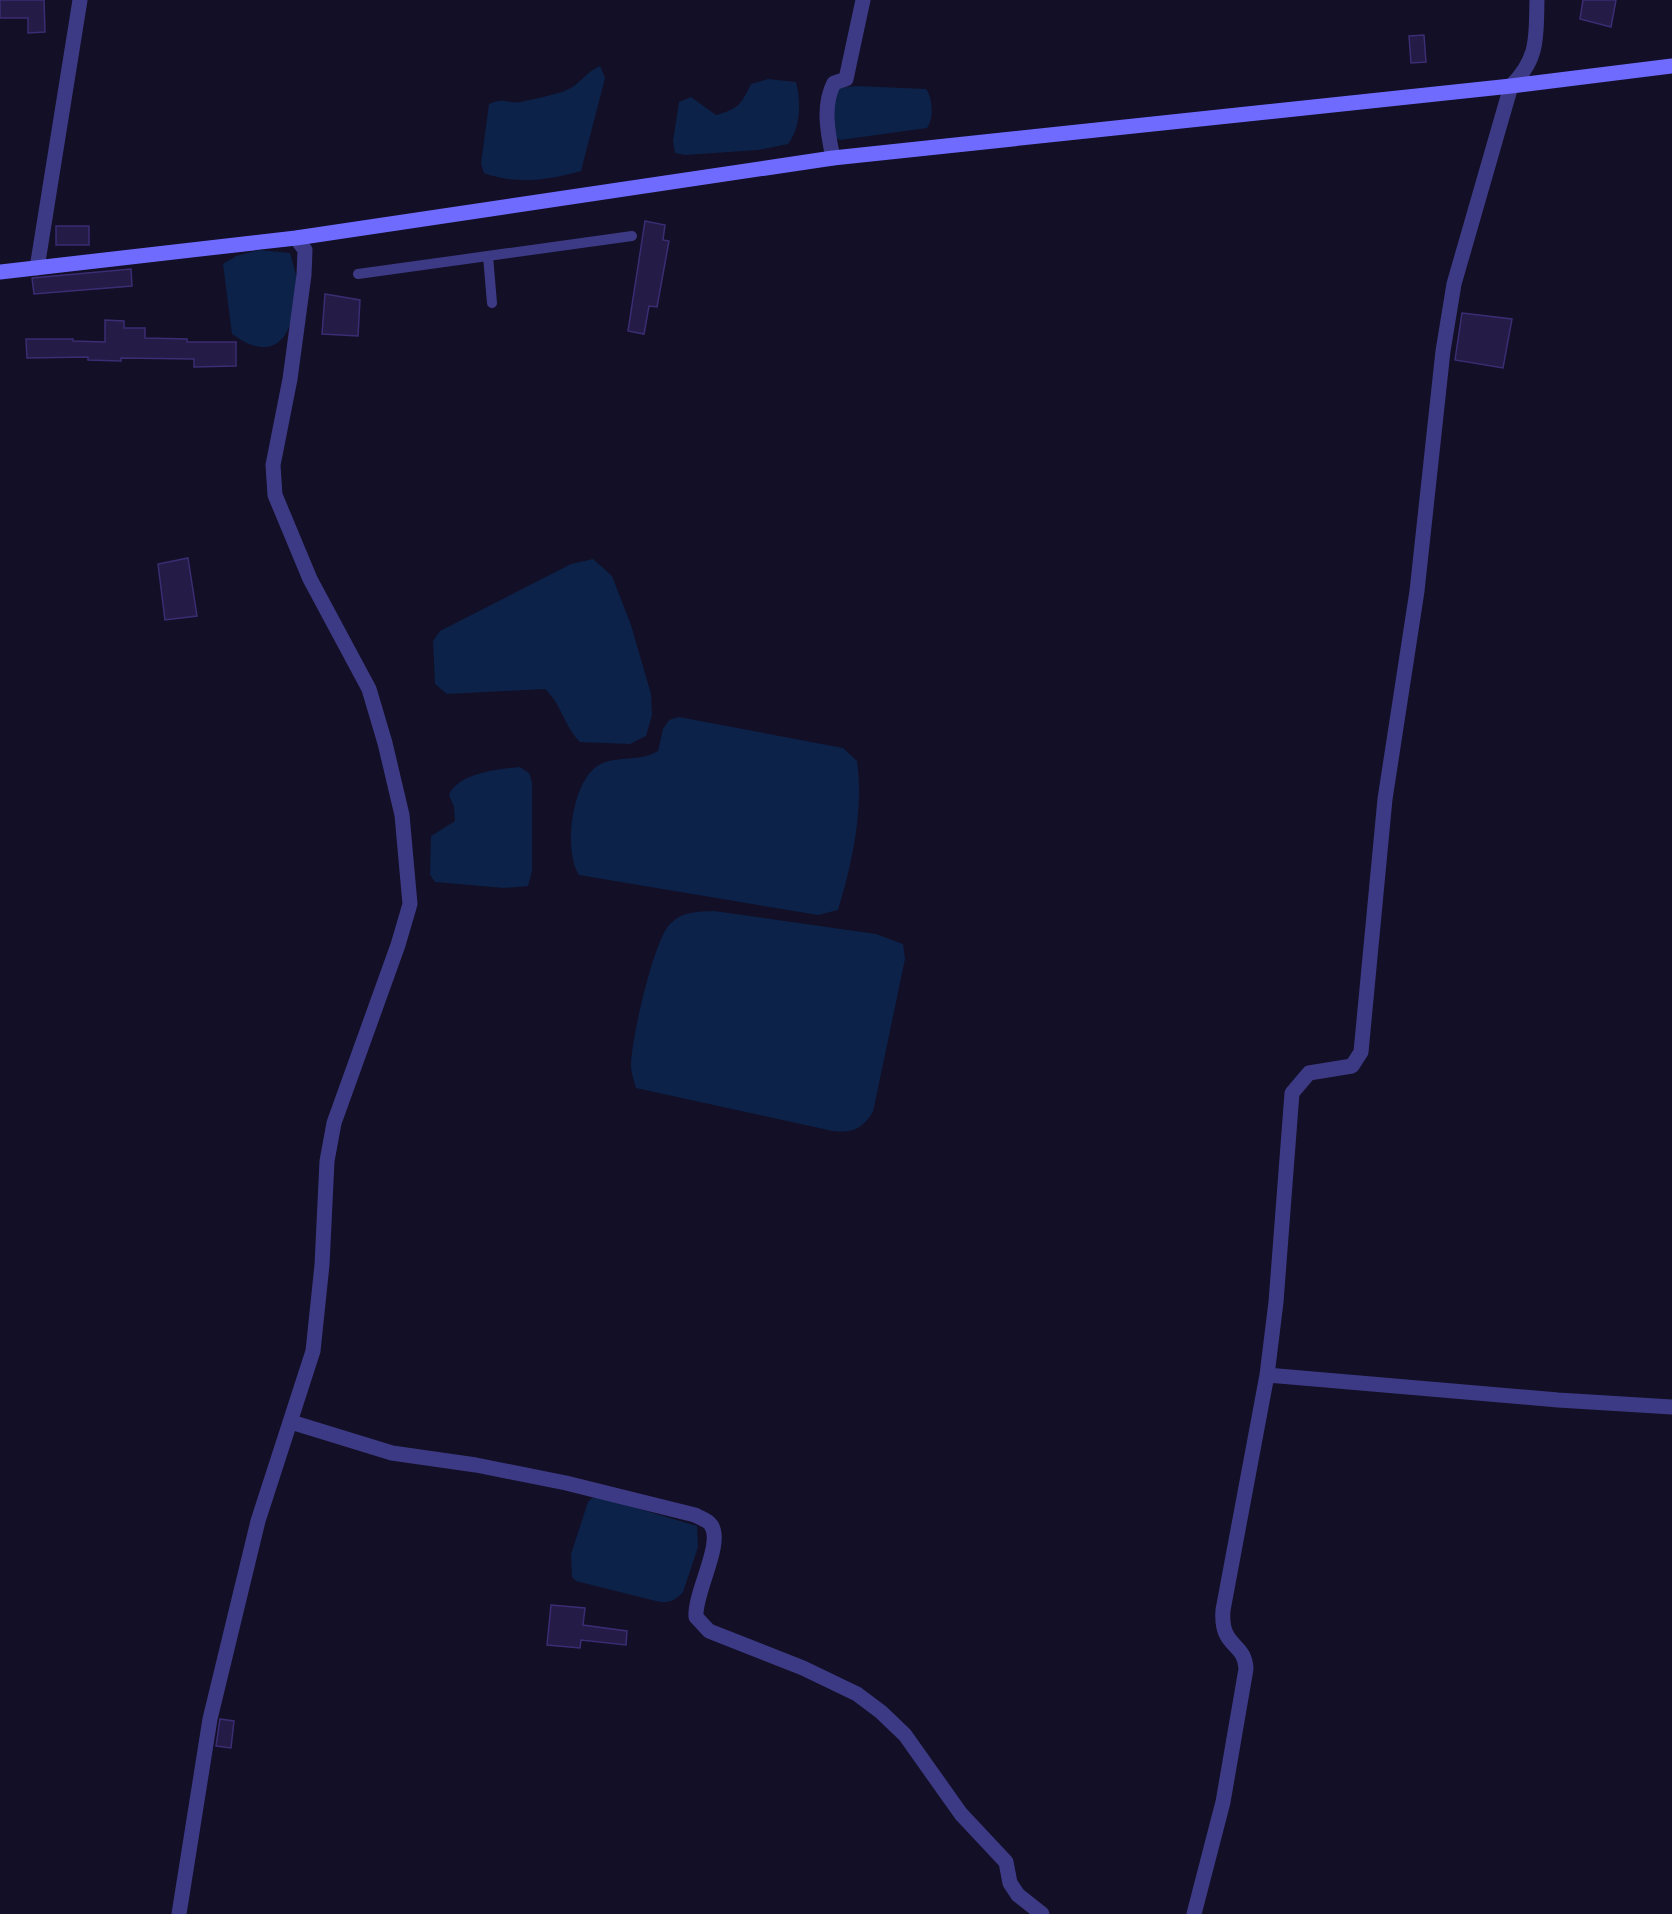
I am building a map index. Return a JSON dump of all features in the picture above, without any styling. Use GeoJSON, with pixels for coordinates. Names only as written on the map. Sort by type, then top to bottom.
{"type":"FeatureCollection","features":[{"type":"Feature","properties":{"kind":"main road"},"geometry":{"type":"LineString","coordinates":[[0,272],[296,238],[833,158],[1511,86],[1672,66]]}},
{"type":"Feature","properties":{"kind":"street"},"geometry":{"type":"LineString","coordinates":[[37,268],[80,0]]}},
{"type":"Feature","properties":{"kind":"street"},"geometry":{"type":"LineString","coordinates":[[833,158],[827,130],[829,93],[834,83],[846,79],[863,0]]}},
{"type":"Feature","properties":{"kind":"street"},"geometry":{"type":"LineString","coordinates":[[1194,1914],[1223,1802],[1243,1687],[1245,1660],[1226,1637],[1221,1627],[1267,1375],[1276,1302],[1292,1093],[1309,1073],[1352,1066],[1361,1052],[1385,799],[1417,591],[1443,351],[1454,284],[1511,86],[1525,72],[1534,52],[1537,0]]}},
{"type":"Feature","properties":{"kind":"street"},"geometry":{"type":"LineString","coordinates":[[179,1914],[210,1719],[258,1521],[313,1351],[322,1265],[327,1161],[334,1123],[398,945],[410,904],[402,815],[369,688],[310,579],[275,495],[273,465],[290,379],[304,275],[305,250],[296,238]]}},
{"type":"Feature","properties":{"kind":"street"},"geometry":{"type":"LineString","coordinates":[[1267,1375],[1672,1407]]}},
{"type":"Feature","properties":{"kind":"street"},"geometry":{"type":"LineString","coordinates":[[291,1422],[392,1453],[476,1465],[566,1483],[695,1515],[708,1522],[712,1526],[714,1538],[697,1597],[696,1617],[710,1631],[803,1668],[857,1694],[881,1712],[905,1735],[961,1814],[1006,1862],[1010,1883],[1018,1895],[1042,1914]]}},
{"type":"Feature","properties":{"kind":"lane"},"geometry":{"type":"LineString","coordinates":[[358,274],[632,236]]}},
{"type":"Feature","properties":{"kind":"lane"},"geometry":{"type":"LineString","coordinates":[[488,256],[492,303]]}},
{"type":"Feature","properties":{"kind":"water"},"geometry":{"type":"Polygon","coordinates":[[[600,66],[605,78],[581,171],[532,180],[508,179],[484,173],[481,164],[489,104],[498,101],[520,102],[562,92],[573,87],[600,66]]]}},
{"type":"Feature","properties":{"kind":"water"},"geometry":{"type":"Polygon","coordinates":[[[768,79],[796,82],[799,98],[798,122],[788,144],[758,150],[685,155],[675,153],[673,141],[679,102],[691,97],[716,115],[738,105],[751,84],[768,79]]]}},
{"type":"Feature","properties":{"kind":"water"},"geometry":{"type":"Polygon","coordinates":[[[856,86],[926,89],[932,114],[927,128],[840,140],[833,136],[833,106],[839,88],[856,86]]]}},
{"type":"Feature","properties":{"kind":"water"},"geometry":{"type":"Polygon","coordinates":[[[259,250],[290,253],[297,284],[288,330],[282,339],[266,347],[245,342],[232,334],[223,264],[236,256],[259,250]]]}},
{"type":"Feature","properties":{"kind":"water"},"geometry":{"type":"Polygon","coordinates":[[[593,559],[612,576],[631,625],[651,694],[652,715],[646,736],[630,744],[580,742],[545,689],[447,694],[435,684],[433,641],[440,631],[571,564],[593,559]]]}},
{"type":"Feature","properties":{"kind":"water"},"geometry":{"type":"Polygon","coordinates":[[[679,717],[843,748],[857,761],[858,817],[848,874],[838,910],[818,915],[579,875],[574,864],[572,850],[572,818],[581,788],[588,776],[603,763],[643,757],[658,751],[663,729],[669,720],[679,717]]]}},
{"type":"Feature","properties":{"kind":"water"},"geometry":{"type":"Polygon","coordinates":[[[520,767],[529,773],[532,782],[532,871],[528,886],[504,888],[435,882],[430,875],[431,836],[455,821],[454,807],[449,795],[454,788],[470,777],[520,767]]]}},
{"type":"Feature","properties":{"kind":"water"},"geometry":{"type":"Polygon","coordinates":[[[714,911],[876,934],[903,944],[905,959],[873,1112],[859,1127],[842,1132],[828,1130],[636,1088],[631,1065],[635,1035],[651,968],[664,932],[681,916],[714,911]]]}},
{"type":"Feature","properties":{"kind":"water"},"geometry":{"type":"Polygon","coordinates":[[[592,1498],[602,1498],[697,1526],[698,1547],[683,1592],[678,1597],[660,1602],[576,1581],[572,1577],[571,1554],[588,1502],[592,1498]]]}},
{"type":"Feature","properties":{"kind":"building"},"geometry":{"type":"Polygon","coordinates":[[[0,0],[44,0],[45,32],[28,33],[28,18],[0,18],[0,0]]]}},
{"type":"Feature","properties":{"kind":"building"},"geometry":{"type":"Polygon","coordinates":[[[1583,0],[1616,0],[1611,27],[1580,19],[1583,0]]]}},
{"type":"Feature","properties":{"kind":"building"},"geometry":{"type":"Polygon","coordinates":[[[1424,35],[1426,62],[1411,63],[1409,36],[1424,35]]]}},
{"type":"Feature","properties":{"kind":"building"},"geometry":{"type":"Polygon","coordinates":[[[645,221],[665,225],[663,240],[669,241],[657,307],[649,306],[644,334],[628,331],[645,221]]]}},
{"type":"Feature","properties":{"kind":"building"},"geometry":{"type":"Polygon","coordinates":[[[56,226],[89,226],[89,245],[56,245],[56,226]]]}},
{"type":"Feature","properties":{"kind":"building"},"geometry":{"type":"Polygon","coordinates":[[[131,269],[132,286],[34,294],[32,278],[131,269]]]}},
{"type":"Feature","properties":{"kind":"building"},"geometry":{"type":"Polygon","coordinates":[[[325,294],[360,300],[358,336],[322,334],[325,294]]]}},
{"type":"Feature","properties":{"kind":"building"},"geometry":{"type":"Polygon","coordinates":[[[1462,313],[1512,319],[1503,368],[1455,360],[1462,313]]]}},
{"type":"Feature","properties":{"kind":"building"},"geometry":{"type":"Polygon","coordinates":[[[105,320],[124,321],[124,328],[145,328],[145,338],[187,339],[187,342],[236,342],[236,366],[194,367],[194,359],[121,358],[121,361],[88,360],[88,357],[27,358],[26,339],[105,342],[105,320]]]}},
{"type":"Feature","properties":{"kind":"building"},"geometry":{"type":"Polygon","coordinates":[[[188,558],[197,616],[165,620],[158,564],[188,558]]]}},
{"type":"Feature","properties":{"kind":"building"},"geometry":{"type":"Polygon","coordinates":[[[551,1605],[585,1608],[583,1625],[627,1631],[626,1645],[581,1640],[580,1648],[547,1645],[551,1605]]]}},
{"type":"Feature","properties":{"kind":"building"},"geometry":{"type":"Polygon","coordinates":[[[220,1719],[234,1721],[231,1748],[216,1746],[220,1719]]]}}]}
